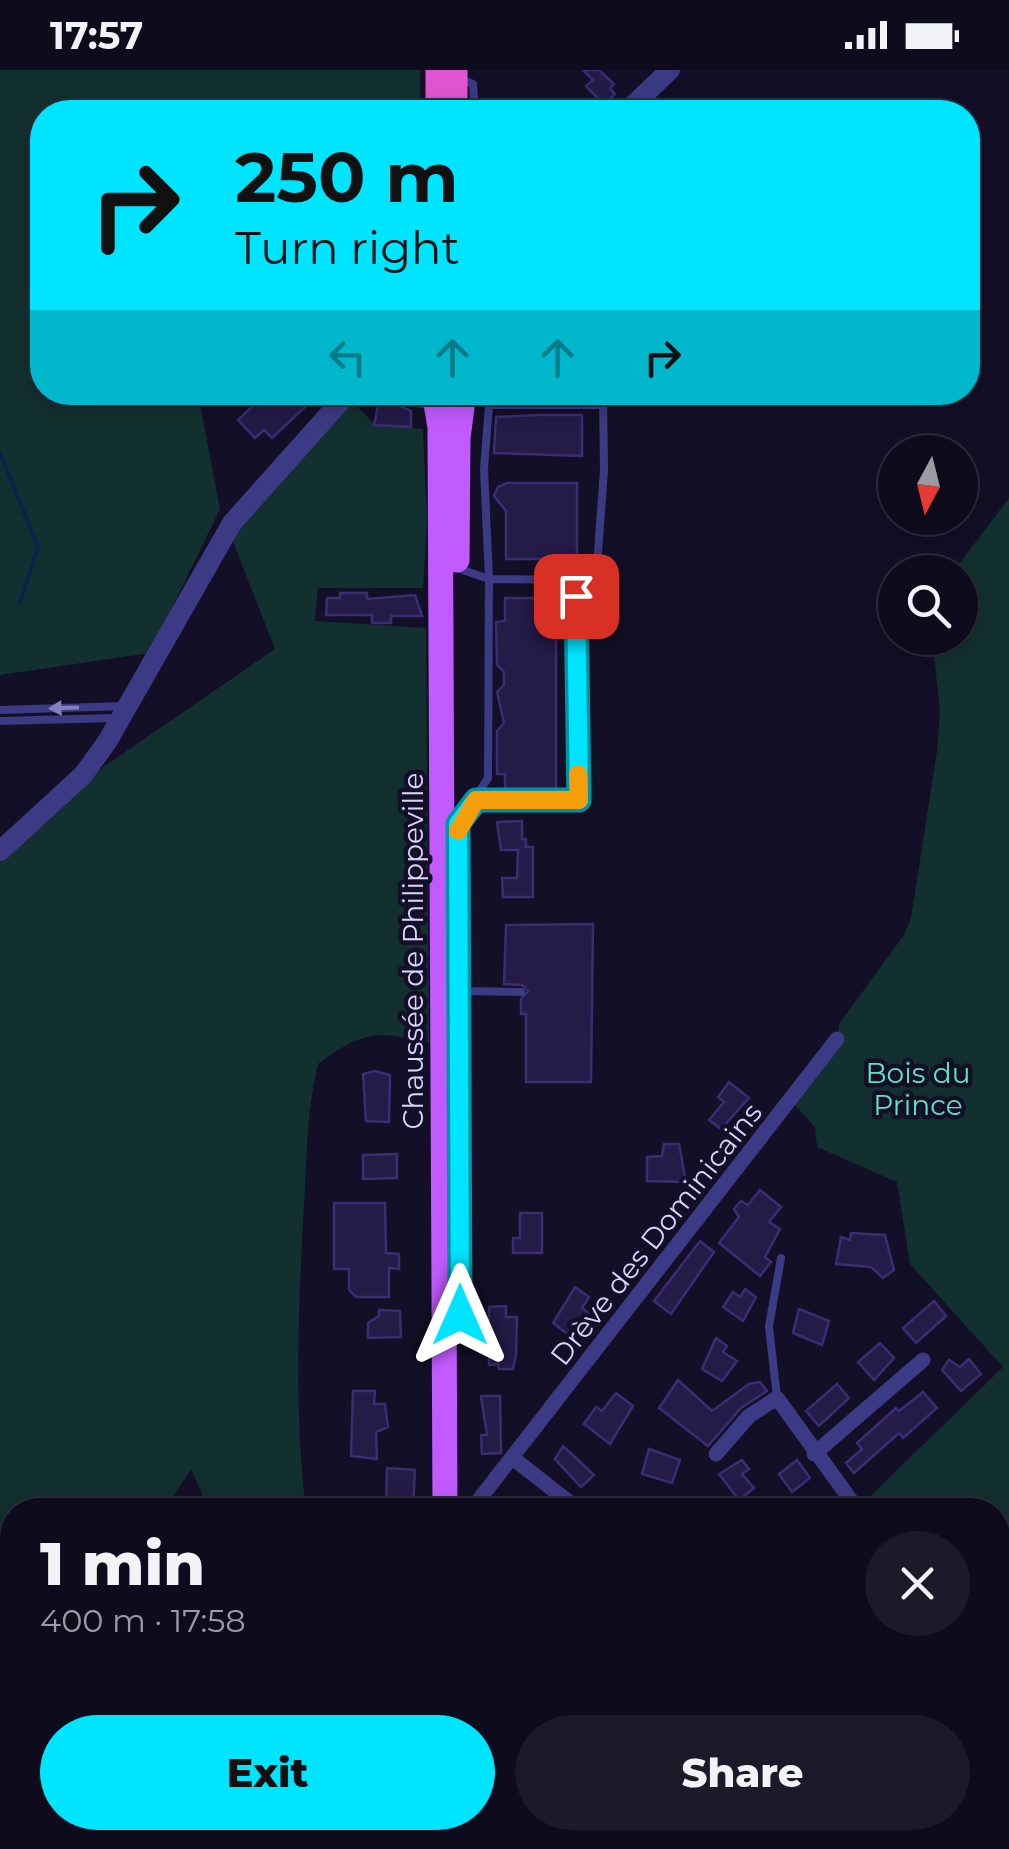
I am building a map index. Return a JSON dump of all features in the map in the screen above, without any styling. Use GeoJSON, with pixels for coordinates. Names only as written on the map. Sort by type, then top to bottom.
{"type":"FeatureCollection","features":[{"type":"Feature","properties":{"kind":"highway"},"geometry":{"type":"LineString","coordinates":[[441,100],[449,72]]}},
{"type":"Feature","properties":{"kind":"highway"},"geometry":{"type":"LineString","coordinates":[[449,72],[454,100]]}},
{"type":"Feature","properties":{"kind":"main road","name":"Chaussée de Philippeville"},"geometry":{"type":"LineString","coordinates":[[429,405],[440,427],[445,1498]]}},
{"type":"Feature","properties":{"kind":"main road","name":"Chaussée de Philippeville"},"geometry":{"type":"LineString","coordinates":[[462,405],[458,438],[457,568],[462,1498]]}},
{"type":"Feature","properties":{"kind":"street"},"geometry":{"type":"LineString","coordinates":[[639,100],[670,70]]}},
{"type":"Feature","properties":{"kind":"street"},"geometry":{"type":"LineString","coordinates":[[0,851],[82,776],[125,712],[232,523],[337,405]]}},
{"type":"Feature","properties":{"kind":"street","name":"Drève des Dominicains"},"geometry":{"type":"LineString","coordinates":[[481,1498],[836,1039]]}},
{"type":"Feature","properties":{"kind":"street"},"geometry":{"type":"LineString","coordinates":[[814,1454],[924,1360]]}},
{"type":"Feature","properties":{"kind":"street"},"geometry":{"type":"LineString","coordinates":[[716,1454],[749,1416],[777,1398],[849,1498]]}},
{"type":"Feature","properties":{"kind":"street"},"geometry":{"type":"LineString","coordinates":[[514,1459],[564,1498]]}},
{"type":"Feature","properties":{"kind":"lane"},"geometry":{"type":"LineString","coordinates":[[449,72],[473,84],[474,100]]}},
{"type":"Feature","properties":{"kind":"lane"},"geometry":{"type":"LineString","coordinates":[[458,824],[488,778],[489,578],[484,469],[489,405]]}},
{"type":"Feature","properties":{"kind":"lane"},"geometry":{"type":"LineString","coordinates":[[476,800],[579,800],[576,596],[596,580],[603,405]]}},
{"type":"Feature","properties":{"kind":"lane"},"geometry":{"type":"LineString","coordinates":[[457,568],[489,578],[596,580]]}},
{"type":"Feature","properties":{"kind":"lane"},"geometry":{"type":"LineString","coordinates":[[0,710],[125,712]]}},
{"type":"Feature","properties":{"kind":"lane"},"geometry":{"type":"LineString","coordinates":[[0,722],[125,712]]}},
{"type":"Feature","properties":{"kind":"lane"},"geometry":{"type":"LineString","coordinates":[[459,992],[521,992]]}},
{"type":"Feature","properties":{"kind":"lane"},"geometry":{"type":"LineString","coordinates":[[777,1398],[770,1326],[781,1258]]}},
{"type":"Feature","properties":{"kind":"green space"},"geometry":{"type":"Polygon","coordinates":[[[0,70],[420,70],[420,100],[30,100],[30,405],[200,405],[220,509],[150,653],[0,675],[0,70]]]}},
{"type":"Feature","properties":{"kind":"green space"},"geometry":{"type":"Polygon","coordinates":[[[346,405],[355,405],[375,424],[423,429],[427,522],[423,588],[318,588],[315,621],[426,628],[429,1043],[371,1036],[347,1045],[318,1064],[308,1125],[299,1307],[298,1389],[305,1498],[204,1498],[191,1469],[173,1498],[0,1498],[0,858],[102,768],[275,649],[230,534],[346,405]]]}},
{"type":"Feature","properties":{"kind":"green space","name":"Bois du Prince"},"geometry":{"type":"Polygon","coordinates":[[[1009,498],[1009,1498],[868,1498],[1003,1367],[910,1264],[897,1182],[817,1147],[815,1127],[795,1105],[836,1050],[839,1024],[904,935],[911,918],[940,711],[934,655],[978,655],[978,555],[966,555],[1009,498]]]}},
{"type":"Feature","properties":{"kind":"building"},"geometry":{"type":"Polygon","coordinates":[[[583,70],[599,70],[614,84],[610,88],[615,94],[609,100],[599,100],[586,86],[593,80],[583,70]]]}},
{"type":"Feature","properties":{"kind":"building"},"geometry":{"type":"Polygon","coordinates":[[[254,405],[307,405],[272,438],[264,430],[255,438],[238,420],[254,405]]]}},
{"type":"Feature","properties":{"kind":"building"},"geometry":{"type":"Polygon","coordinates":[[[378,405],[398,405],[411,411],[411,427],[374,425],[378,405]]]}},
{"type":"Feature","properties":{"kind":"building"},"geometry":{"type":"Polygon","coordinates":[[[582,415],[582,456],[494,453],[496,417],[582,415]]]}},
{"type":"Feature","properties":{"kind":"building"},"geometry":{"type":"Polygon","coordinates":[[[507,483],[577,483],[577,559],[506,559],[506,511],[494,496],[498,487],[507,483]]]}},
{"type":"Feature","properties":{"kind":"building"},"geometry":{"type":"Polygon","coordinates":[[[340,593],[367,593],[367,599],[415,595],[422,616],[391,616],[391,623],[372,623],[372,615],[326,615],[327,598],[340,598],[340,593]]]}},
{"type":"Feature","properties":{"kind":"building"},"geometry":{"type":"Polygon","coordinates":[[[505,598],[556,598],[556,792],[505,792],[505,774],[497,774],[497,731],[504,723],[497,692],[504,685],[504,672],[497,665],[496,622],[505,621],[505,598]]]}},
{"type":"Feature","properties":{"kind":"building"},"geometry":{"type":"Polygon","coordinates":[[[522,821],[522,839],[526,839],[526,847],[533,847],[533,897],[503,897],[502,878],[517,878],[518,850],[501,850],[497,822],[522,821]]]}},
{"type":"Feature","properties":{"kind":"building"},"geometry":{"type":"Polygon","coordinates":[[[593,924],[591,1082],[526,1082],[526,1014],[521,1014],[521,999],[528,991],[522,985],[504,984],[506,925],[593,924]]]}},
{"type":"Feature","properties":{"kind":"building"},"geometry":{"type":"Polygon","coordinates":[[[375,1071],[390,1075],[389,1122],[366,1121],[363,1074],[375,1071]]]}},
{"type":"Feature","properties":{"kind":"building"},"geometry":{"type":"Polygon","coordinates":[[[729,1082],[749,1098],[721,1129],[709,1120],[724,1102],[718,1097],[729,1082]]]}},
{"type":"Feature","properties":{"kind":"building"},"geometry":{"type":"Polygon","coordinates":[[[664,1144],[679,1144],[686,1182],[647,1181],[647,1157],[662,1156],[664,1144]]]}},
{"type":"Feature","properties":{"kind":"building"},"geometry":{"type":"Polygon","coordinates":[[[397,1154],[397,1178],[363,1179],[363,1155],[397,1154]]]}},
{"type":"Feature","properties":{"kind":"building"},"geometry":{"type":"Polygon","coordinates":[[[760,1190],[781,1207],[769,1222],[780,1229],[765,1257],[771,1262],[760,1276],[719,1243],[739,1217],[734,1209],[741,1201],[748,1205],[760,1190]]]}},
{"type":"Feature","properties":{"kind":"building"},"geometry":{"type":"Polygon","coordinates":[[[334,1203],[385,1203],[386,1253],[399,1254],[399,1269],[389,1268],[389,1297],[356,1297],[349,1290],[349,1269],[334,1269],[334,1203]]]}},
{"type":"Feature","properties":{"kind":"building"},"geometry":{"type":"Polygon","coordinates":[[[520,1213],[542,1213],[542,1253],[513,1253],[513,1238],[520,1238],[520,1213]]]}},
{"type":"Feature","properties":{"kind":"building"},"geometry":{"type":"Polygon","coordinates":[[[851,1233],[885,1235],[894,1270],[883,1278],[871,1267],[836,1264],[841,1237],[850,1240],[851,1233]]]}},
{"type":"Feature","properties":{"kind":"building"},"geometry":{"type":"Polygon","coordinates":[[[700,1241],[714,1252],[671,1314],[654,1301],[700,1241]]]}},
{"type":"Feature","properties":{"kind":"building"},"geometry":{"type":"Polygon","coordinates":[[[575,1287],[589,1297],[582,1308],[592,1316],[574,1339],[553,1323],[575,1287]]]}},
{"type":"Feature","properties":{"kind":"building"},"geometry":{"type":"Polygon","coordinates":[[[745,1289],[756,1297],[743,1321],[723,1307],[733,1292],[740,1297],[745,1289]]]}},
{"type":"Feature","properties":{"kind":"building"},"geometry":{"type":"Polygon","coordinates":[[[934,1301],[946,1316],[916,1343],[903,1328],[934,1301]]]}},
{"type":"Feature","properties":{"kind":"building"},"geometry":{"type":"Polygon","coordinates":[[[506,1306],[506,1317],[517,1317],[516,1355],[513,1369],[499,1369],[498,1364],[489,1365],[489,1307],[506,1306]]]}},
{"type":"Feature","properties":{"kind":"building"},"geometry":{"type":"Polygon","coordinates":[[[799,1309],[829,1321],[822,1345],[793,1333],[799,1309]]]}},
{"type":"Feature","properties":{"kind":"building"},"geometry":{"type":"Polygon","coordinates":[[[379,1310],[400,1311],[401,1337],[368,1338],[368,1323],[379,1316],[379,1310]]]}},
{"type":"Feature","properties":{"kind":"building"},"geometry":{"type":"Polygon","coordinates":[[[716,1338],[727,1346],[723,1352],[737,1361],[722,1381],[702,1369],[716,1338]]]}},
{"type":"Feature","properties":{"kind":"building"},"geometry":{"type":"Polygon","coordinates":[[[880,1343],[894,1358],[874,1380],[858,1362],[880,1343]]]}},
{"type":"Feature","properties":{"kind":"building"},"geometry":{"type":"Polygon","coordinates":[[[969,1359],[981,1374],[961,1391],[942,1370],[949,1360],[960,1367],[969,1359]]]}},
{"type":"Feature","properties":{"kind":"building"},"geometry":{"type":"Polygon","coordinates":[[[678,1380],[712,1411],[749,1384],[760,1382],[767,1391],[741,1408],[708,1446],[659,1408],[678,1380]]]}},
{"type":"Feature","properties":{"kind":"building"},"geometry":{"type":"Polygon","coordinates":[[[837,1384],[849,1398],[819,1426],[806,1411],[837,1384]]]}},
{"type":"Feature","properties":{"kind":"building"},"geometry":{"type":"Polygon","coordinates":[[[353,1391],[375,1391],[374,1404],[385,1404],[388,1427],[376,1432],[377,1459],[351,1456],[353,1391]]]}},
{"type":"Feature","properties":{"kind":"building"},"geometry":{"type":"Polygon","coordinates":[[[923,1392],[937,1408],[903,1438],[899,1433],[854,1473],[846,1463],[862,1449],[857,1443],[896,1408],[899,1411],[923,1392]]]}},
{"type":"Feature","properties":{"kind":"building"},"geometry":{"type":"Polygon","coordinates":[[[616,1393],[633,1406],[610,1444],[584,1424],[596,1407],[602,1411],[616,1393]]]}},
{"type":"Feature","properties":{"kind":"building"},"geometry":{"type":"Polygon","coordinates":[[[481,1396],[500,1396],[501,1453],[482,1454],[481,1435],[487,1435],[481,1396]]]}},
{"type":"Feature","properties":{"kind":"building"},"geometry":{"type":"Polygon","coordinates":[[[563,1446],[594,1475],[581,1487],[555,1459],[563,1446]]]}},
{"type":"Feature","properties":{"kind":"building"},"geometry":{"type":"Polygon","coordinates":[[[649,1449],[680,1460],[672,1483],[642,1474],[649,1449]]]}},
{"type":"Feature","properties":{"kind":"building"},"geometry":{"type":"Polygon","coordinates":[[[742,1460],[749,1469],[742,1474],[754,1488],[737,1498],[719,1474],[742,1460]]]}},
{"type":"Feature","properties":{"kind":"building"},"geometry":{"type":"Polygon","coordinates":[[[797,1460],[810,1478],[792,1492],[779,1474],[797,1460]]]}},
{"type":"Feature","properties":{"kind":"building"},"geometry":{"type":"Polygon","coordinates":[[[387,1468],[415,1470],[414,1498],[386,1498],[387,1468]]]}},
{"type":"Feature","properties":{"kind":"waterway"},"geometry":{"type":"LineString","coordinates":[[0,453],[38,547],[20,603]]}},
{"type":"Feature","properties":{"kind":"slow traffic"},"geometry":{"type":"LineString","coordinates":[[458,831],[458,824],[476,800],[579,800],[578,774]]}},
{"type":"Feature","properties":{"kind":"route"},"geometry":{"type":"LineString","coordinates":[[460,1315],[458,824],[476,800],[579,800],[576,596]]}}]}
